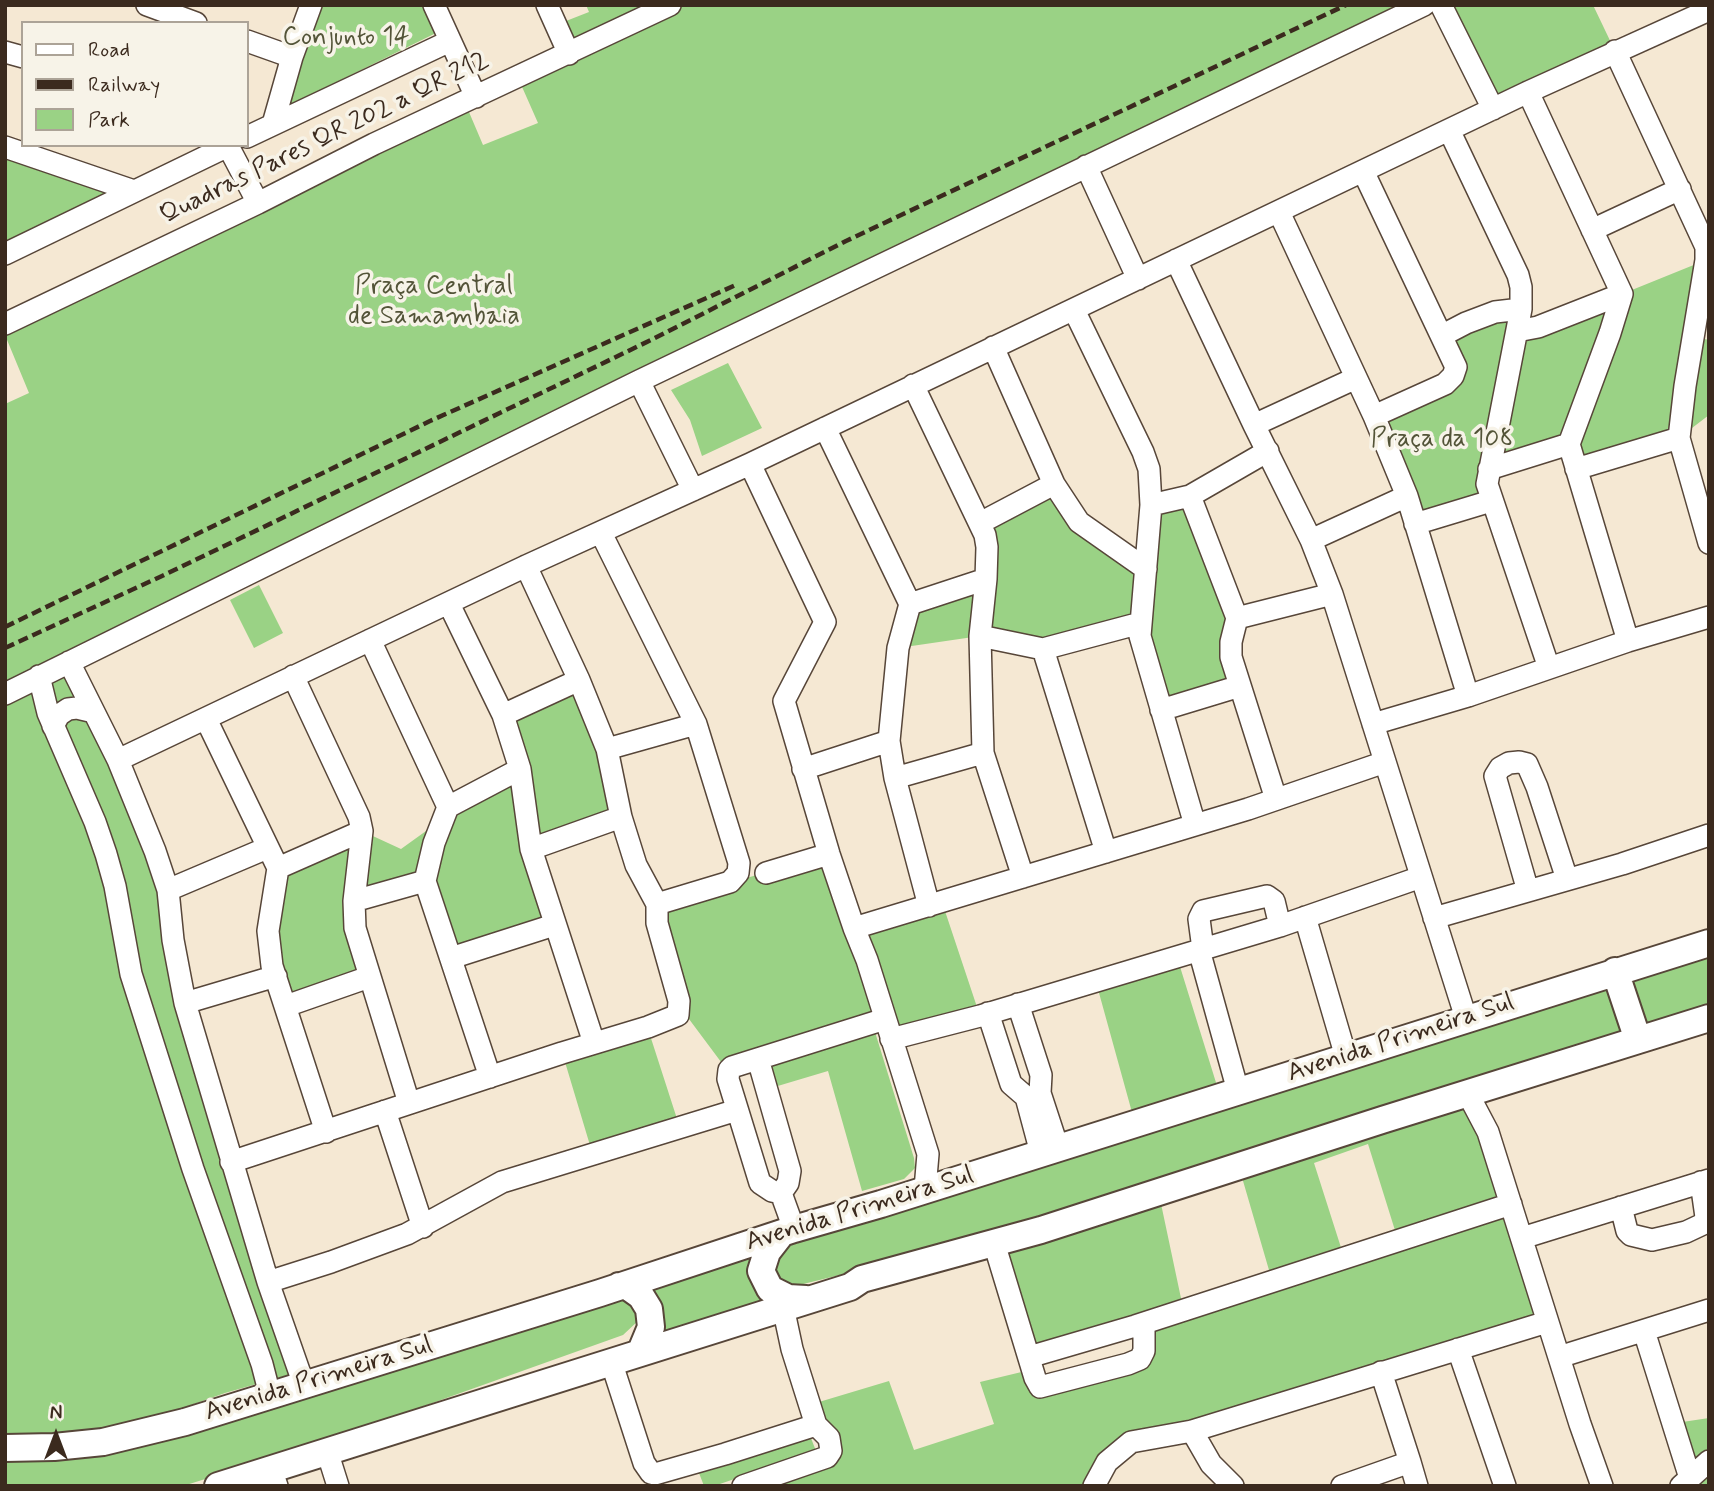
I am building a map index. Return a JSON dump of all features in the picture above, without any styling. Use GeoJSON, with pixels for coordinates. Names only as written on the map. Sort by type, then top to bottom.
{"type":"FeatureCollection","features":[{"type":"Feature","properties":{"kind":"main road","name":"Avenida Primeira Sul"},"geometry":{"type":"LineString","coordinates":[[5,1448],[103,1442],[185,1422],[1709,943]]}},
{"type":"Feature","properties":{"kind":"main road"},"geometry":{"type":"LineString","coordinates":[[1615,971],[1638,1040]]}},
{"type":"Feature","properties":{"kind":"main road"},"geometry":{"type":"LineString","coordinates":[[218,1486],[274,1477],[327,1451],[850,1287],[862,1279],[1041,1230],[1709,1018]]}},
{"type":"Feature","properties":{"kind":"main road"},"geometry":{"type":"LineString","coordinates":[[788,1231],[765,1254],[761,1271],[770,1289],[794,1303]]}},
{"type":"Feature","properties":{"kind":"main road"},"geometry":{"type":"LineString","coordinates":[[619,1286],[634,1290],[649,1308],[651,1327],[641,1351]]}},
{"type":"Feature","properties":{"kind":"street"},"geometry":{"type":"LineString","coordinates":[[147,5],[191,21]]}},
{"type":"Feature","properties":{"kind":"street"},"geometry":{"type":"LineString","coordinates":[[272,124],[311,5]]}},
{"type":"Feature","properties":{"kind":"street"},"geometry":{"type":"LineString","coordinates":[[434,5],[477,97]]}},
{"type":"Feature","properties":{"kind":"street"},"geometry":{"type":"LineString","coordinates":[[547,5],[569,54]]}},
{"type":"Feature","properties":{"kind":"street"},"geometry":{"type":"LineString","coordinates":[[5,694],[639,380],[1424,5]]}},
{"type":"Feature","properties":{"kind":"street"},"geometry":{"type":"LineString","coordinates":[[1441,5],[1493,109]]}},
{"type":"Feature","properties":{"kind":"street","name":"Quadras Pares QR 202 a QR 212"},"geometry":{"type":"LineString","coordinates":[[5,324],[258,203],[373,144],[664,7]]}},
{"type":"Feature","properties":{"kind":"street"},"geometry":{"type":"LineString","coordinates":[[118,760],[526,566],[750,464],[1528,92],[1709,10]]}},
{"type":"Feature","properties":{"kind":"street"},"geometry":{"type":"LineString","coordinates":[[248,41],[292,57]]}},
{"type":"Feature","properties":{"kind":"street"},"geometry":{"type":"LineString","coordinates":[[248,136],[450,41]]}},
{"type":"Feature","properties":{"kind":"street"},"geometry":{"type":"LineString","coordinates":[[1615,51],[1707,246],[1702,338],[1685,386],[1679,438],[1709,543]]}},
{"type":"Feature","properties":{"kind":"street"},"geometry":{"type":"LineString","coordinates":[[1528,92],[1622,294],[1569,444],[1628,641]]}},
{"type":"Feature","properties":{"kind":"street"},"geometry":{"type":"LineString","coordinates":[[1449,130],[1518,275],[1521,287],[1521,309],[1488,484],[1491,501],[1549,668]]}},
{"type":"Feature","properties":{"kind":"street"},"geometry":{"type":"LineString","coordinates":[[5,147],[134,191]]}},
{"type":"Feature","properties":{"kind":"street"},"geometry":{"type":"LineString","coordinates":[[5,254],[227,147]]}},
{"type":"Feature","properties":{"kind":"street"},"geometry":{"type":"LineString","coordinates":[[237,147],[258,203]]}},
{"type":"Feature","properties":{"kind":"street"},"geometry":{"type":"LineString","coordinates":[[1086,166],[1138,279]]}},
{"type":"Feature","properties":{"kind":"street"},"geometry":{"type":"LineString","coordinates":[[1363,171],[1456,367],[1449,381],[1374,416]]}},
{"type":"Feature","properties":{"kind":"street"},"geometry":{"type":"LineString","coordinates":[[1592,230],[1680,189]]}},
{"type":"Feature","properties":{"kind":"street"},"geometry":{"type":"LineString","coordinates":[[1279,212],[1374,416],[1407,496],[1468,696]]}},
{"type":"Feature","properties":{"kind":"street"},"geometry":{"type":"LineString","coordinates":[[1176,260],[1311,540],[1332,594],[1466,1018]]}},
{"type":"Feature","properties":{"kind":"street"},"geometry":{"type":"LineString","coordinates":[[1517,331],[1538,327],[1622,294]]}},
{"type":"Feature","properties":{"kind":"street"},"geometry":{"type":"LineString","coordinates":[[1443,335],[1495,312],[1521,309]]}},
{"type":"Feature","properties":{"kind":"street"},"geometry":{"type":"LineString","coordinates":[[1074,310],[1149,469],[1151,505],[1139,625],[1195,825]]}},
{"type":"Feature","properties":{"kind":"street"},"geometry":{"type":"LineString","coordinates":[[993,347],[1054,484],[1079,522],[1146,569]]}},
{"type":"Feature","properties":{"kind":"street"},"geometry":{"type":"LineString","coordinates":[[1254,425],[1356,377]]}},
{"type":"Feature","properties":{"kind":"street"},"geometry":{"type":"LineString","coordinates":[[639,380],[693,490]]}},
{"type":"Feature","properties":{"kind":"street"},"geometry":{"type":"LineString","coordinates":[[913,385],[980,523],[987,547],[980,636],[983,752],[1023,877]]}},
{"type":"Feature","properties":{"kind":"street"},"geometry":{"type":"LineString","coordinates":[[825,428],[910,604],[898,648],[889,741],[895,778],[929,906]]}},
{"type":"Feature","properties":{"kind":"street"},"geometry":{"type":"LineString","coordinates":[[1576,469],[1679,438]]}},
{"type":"Feature","properties":{"kind":"street"},"geometry":{"type":"LineString","coordinates":[[1489,469],[1569,444]]}},
{"type":"Feature","properties":{"kind":"street"},"geometry":{"type":"LineString","coordinates":[[1151,505],[1190,496],[1268,451]]}},
{"type":"Feature","properties":{"kind":"street"},"geometry":{"type":"LineString","coordinates":[[750,464],[825,622],[784,701],[830,854],[867,960],[928,1154],[925,1189]]}},
{"type":"Feature","properties":{"kind":"street"},"geometry":{"type":"LineString","coordinates":[[980,523],[1054,484]]}},
{"type":"Feature","properties":{"kind":"street"},"geometry":{"type":"LineString","coordinates":[[1190,496],[1237,618],[1230,650],[1276,799]]}},
{"type":"Feature","properties":{"kind":"street"},"geometry":{"type":"LineString","coordinates":[[1311,540],[1407,496]]}},
{"type":"Feature","properties":{"kind":"street"},"geometry":{"type":"LineString","coordinates":[[1415,524],[1491,501]]}},
{"type":"Feature","properties":{"kind":"street"},"geometry":{"type":"LineString","coordinates":[[601,533],[696,724],[739,863],[738,873],[730,882],[657,904]]}},
{"type":"Feature","properties":{"kind":"street"},"geometry":{"type":"LineString","coordinates":[[231,1161],[649,1027],[678,1015],[679,1001],[657,923],[657,904],[636,865],[621,817],[607,749],[579,680],[526,566]]}},
{"type":"Feature","properties":{"kind":"street"},"geometry":{"type":"LineString","coordinates":[[910,604],[986,579]]}},
{"type":"Feature","properties":{"kind":"street"},"geometry":{"type":"LineString","coordinates":[[1237,618],[1332,594]]}},
{"type":"Feature","properties":{"kind":"street"},"geometry":{"type":"LineString","coordinates":[[449,604],[503,715],[520,769],[531,849],[594,1043]]}},
{"type":"Feature","properties":{"kind":"street"},"geometry":{"type":"LineString","coordinates":[[1373,724],[1468,696],[1628,641],[1709,617]]}},
{"type":"Feature","properties":{"kind":"street"},"geometry":{"type":"LineString","coordinates":[[980,636],[1043,649],[1139,625]]}},
{"type":"Feature","properties":{"kind":"street"},"geometry":{"type":"LineString","coordinates":[[370,640],[448,807]]}},
{"type":"Feature","properties":{"kind":"street"},"geometry":{"type":"LineString","coordinates":[[1043,649],[1106,852]]}},
{"type":"Feature","properties":{"kind":"street"},"geometry":{"type":"LineString","coordinates":[[69,662],[144,819],[168,890],[173,940],[185,1003],[268,1282],[304,1385]]}},
{"type":"Feature","properties":{"kind":"street"},"geometry":{"type":"LineString","coordinates":[[39,676],[53,726],[106,854],[115,886],[121,931],[131,974],[193,1169],[262,1364],[270,1395]]}},
{"type":"Feature","properties":{"kind":"street"},"geometry":{"type":"LineString","coordinates":[[293,676],[355,804],[362,831],[354,901],[355,928],[409,1103]]}},
{"type":"Feature","properties":{"kind":"street"},"geometry":{"type":"LineString","coordinates":[[503,715],[579,680]]}},
{"type":"Feature","properties":{"kind":"street"},"geometry":{"type":"LineString","coordinates":[[1161,710],[1240,686]]}},
{"type":"Feature","properties":{"kind":"street"},"geometry":{"type":"LineString","coordinates":[[53,726],[68,709],[94,712]]}},
{"type":"Feature","properties":{"kind":"street"},"geometry":{"type":"LineString","coordinates":[[206,719],[278,868],[268,931],[272,966],[326,1132]]}},
{"type":"Feature","properties":{"kind":"street"},"geometry":{"type":"LineString","coordinates":[[607,749],[696,724]]}},
{"type":"Feature","properties":{"kind":"street"},"geometry":{"type":"LineString","coordinates":[[803,769],[889,741]]}},
{"type":"Feature","properties":{"kind":"street"},"geometry":{"type":"LineString","coordinates":[[895,778],[983,752]]}},
{"type":"Feature","properties":{"kind":"street"},"geometry":{"type":"LineString","coordinates":[[854,928],[1195,825],[1384,762]]}},
{"type":"Feature","properties":{"kind":"street"},"geometry":{"type":"LineString","coordinates":[[1528,891],[1495,776],[1500,768],[1509,763],[1527,764],[1567,880]]}},
{"type":"Feature","properties":{"kind":"street"},"geometry":{"type":"LineString","coordinates":[[490,1077],[425,881],[434,843],[448,807],[520,769]]}},
{"type":"Feature","properties":{"kind":"street"},"geometry":{"type":"LineString","coordinates":[[531,849],[621,817]]}},
{"type":"Feature","properties":{"kind":"street"},"geometry":{"type":"LineString","coordinates":[[278,868],[362,831]]}},
{"type":"Feature","properties":{"kind":"street"},"geometry":{"type":"LineString","coordinates":[[1434,918],[1709,835]]}},
{"type":"Feature","properties":{"kind":"street"},"geometry":{"type":"LineString","coordinates":[[168,890],[267,848]]}},
{"type":"Feature","properties":{"kind":"street"},"geometry":{"type":"LineString","coordinates":[[766,873],[830,854]]}},
{"type":"Feature","properties":{"kind":"street"},"geometry":{"type":"LineString","coordinates":[[781,1193],[760,1184],[737,1110],[728,1072],[732,1067],[888,1029],[988,1013],[1280,926],[1421,877]]}},
{"type":"Feature","properties":{"kind":"street"},"geometry":{"type":"LineString","coordinates":[[354,901],[425,881]]}},
{"type":"Feature","properties":{"kind":"street"},"geometry":{"type":"LineString","coordinates":[[1238,1091],[1201,950],[1199,919],[1203,911],[1267,896],[1274,901],[1280,926]]}},
{"type":"Feature","properties":{"kind":"street"},"geometry":{"type":"LineString","coordinates":[[1305,917],[1346,1057]]}},
{"type":"Feature","properties":{"kind":"street"},"geometry":{"type":"LineString","coordinates":[[451,958],[554,925]]}},
{"type":"Feature","properties":{"kind":"street"},"geometry":{"type":"LineString","coordinates":[[185,1003],[276,976]]}},
{"type":"Feature","properties":{"kind":"street"},"geometry":{"type":"LineString","coordinates":[[285,1006],[369,977]]}},
{"type":"Feature","properties":{"kind":"street"},"geometry":{"type":"LineString","coordinates":[[1018,1004],[1041,1075],[1033,1095],[1049,1150]]}},
{"type":"Feature","properties":{"kind":"street"},"geometry":{"type":"LineString","coordinates":[[988,1013],[1011,1084],[1033,1095]]}},
{"type":"Feature","properties":{"kind":"street"},"geometry":{"type":"LineString","coordinates":[[758,1059],[790,1171],[788,1183],[781,1193],[788,1231]]}},
{"type":"Feature","properties":{"kind":"street"},"geometry":{"type":"LineString","coordinates":[[1475,1092],[1602,1486]]}},
{"type":"Feature","properties":{"kind":"street"},"geometry":{"type":"LineString","coordinates":[[268,1282],[331,1262],[423,1227],[461,1202],[502,1182],[737,1110]]}},
{"type":"Feature","properties":{"kind":"street"},"geometry":{"type":"LineString","coordinates":[[385,1111],[423,1227]]}},
{"type":"Feature","properties":{"kind":"street"},"geometry":{"type":"LineString","coordinates":[[928,1154],[960,1179]]}},
{"type":"Feature","properties":{"kind":"street"},"geometry":{"type":"LineString","coordinates":[[1522,1238],[1621,1207],[1705,1181],[1706,1217],[1699,1226],[1686,1232],[1652,1240],[1631,1235],[1627,1231],[1621,1207]]}},
{"type":"Feature","properties":{"kind":"street"},"geometry":{"type":"LineString","coordinates":[[1029,1357],[1144,1323],[1511,1203]]}},
{"type":"Feature","properties":{"kind":"street"},"geometry":{"type":"LineString","coordinates":[[994,1242],[1036,1381],[1041,1388],[1128,1364],[1143,1355],[1144,1323]]}},
{"type":"Feature","properties":{"kind":"street"},"geometry":{"type":"LineString","coordinates":[[743,1486],[827,1457],[831,1451],[829,1438],[816,1425],[792,1349],[794,1303]]}},
{"type":"Feature","properties":{"kind":"street"},"geometry":{"type":"LineString","coordinates":[[1559,1357],[1709,1310]]}},
{"type":"Feature","properties":{"kind":"street"},"geometry":{"type":"LineString","coordinates":[[1094,1486],[1107,1462],[1131,1442],[1192,1431],[1547,1322]]}},
{"type":"Feature","properties":{"kind":"street"},"geometry":{"type":"LineString","coordinates":[[1644,1331],[1686,1482],[1709,1461]]}},
{"type":"Feature","properties":{"kind":"street"},"geometry":{"type":"LineString","coordinates":[[1458,1349],[1504,1486]]}},
{"type":"Feature","properties":{"kind":"street"},"geometry":{"type":"LineString","coordinates":[[611,1361],[646,1468],[655,1474],[686,1476],[816,1425]]}},
{"type":"Feature","properties":{"kind":"street"},"geometry":{"type":"LineString","coordinates":[[1381,1372],[1417,1486]]}},
{"type":"Feature","properties":{"kind":"street"},"geometry":{"type":"LineString","coordinates":[[1192,1431],[1211,1464],[1233,1486]]}},
{"type":"Feature","properties":{"kind":"street"},"geometry":{"type":"LineString","coordinates":[[327,1451],[338,1486]]}},
{"type":"Feature","properties":{"kind":"street"},"geometry":{"type":"LineString","coordinates":[[1342,1486],[1410,1462]]}},
{"type":"Feature","properties":{"kind":"green space","name":"Conjunto 14"},"geometry":{"type":"Polygon","coordinates":[[[321,5],[422,5],[436,33],[282,109],[321,5]]]}},
{"type":"Feature","properties":{"kind":"green space"},"geometry":{"type":"Polygon","coordinates":[[[586,5],[652,5],[575,41],[566,21],[589,12],[586,5]]]}},
{"type":"Feature","properties":{"kind":"green space","name":"Praça Central de Samambaia"},"geometry":{"type":"Polygon","coordinates":[[[678,5],[1424,5],[69,662],[118,760],[173,940],[295,1373],[225,1393],[146,1421],[64,1440],[5,1436],[5,404],[29,393],[5,335],[466,105],[483,145],[538,123],[519,80],[678,5]]]}},
{"type":"Feature","properties":{"kind":"green space"},"geometry":{"type":"Polygon","coordinates":[[[1441,5],[1593,5],[1615,51],[1493,109],[1441,5]]]}},
{"type":"Feature","properties":{"kind":"green space"},"geometry":{"type":"Polygon","coordinates":[[[5,158],[118,192],[5,246],[5,158]]]}},
{"type":"Feature","properties":{"kind":"green space","name":"Praça da 108"},"geometry":{"type":"Polygon","coordinates":[[[1706,260],[1695,337],[1709,340],[1709,415],[1679,438],[1576,469],[1569,445],[1489,469],[1491,501],[1415,524],[1374,416],[1449,381],[1443,335],[1521,309],[1517,331],[1622,294],[1706,260]]]}},
{"type":"Feature","properties":{"kind":"green space"},"geometry":{"type":"Polygon","coordinates":[[[728,363],[762,428],[702,456],[690,420],[671,390],[728,363]]]}},
{"type":"Feature","properties":{"kind":"green space"},"geometry":{"type":"Polygon","coordinates":[[[1054,484],[1079,522],[1145,568],[1151,505],[1190,496],[1237,618],[1240,686],[1161,710],[1139,626],[1043,649],[980,636],[898,648],[910,604],[986,579],[980,523],[1054,484]]]}},
{"type":"Feature","properties":{"kind":"green space"},"geometry":{"type":"Polygon","coordinates":[[[259,585],[283,633],[254,648],[230,600],[259,585]]]}},
{"type":"Feature","properties":{"kind":"green space"},"geometry":{"type":"Polygon","coordinates":[[[579,680],[621,817],[531,849],[554,925],[451,958],[425,881],[353,900],[369,977],[286,1006],[272,966],[278,868],[362,831],[401,849],[426,831],[448,807],[520,769],[503,715],[579,680]]]}},
{"type":"Feature","properties":{"kind":"green space"},"geometry":{"type":"Polygon","coordinates":[[[829,854],[854,928],[942,902],[980,1016],[891,1039],[885,1019],[727,1070],[686,1015],[657,904],[829,854]]]}},
{"type":"Feature","properties":{"kind":"green space"},"geometry":{"type":"Polygon","coordinates":[[[1709,948],[1709,1003],[1645,1024],[1626,973],[1709,948]]]}},
{"type":"Feature","properties":{"kind":"green space"},"geometry":{"type":"Polygon","coordinates":[[[1177,957],[1218,1089],[1133,1116],[1096,982],[1177,957]]]}},
{"type":"Feature","properties":{"kind":"green space"},"geometry":{"type":"Polygon","coordinates":[[[1609,986],[1622,1023],[1621,1036],[921,1255],[791,1287],[780,1287],[770,1254],[778,1249],[913,1200],[1609,986]]]}},
{"type":"Feature","properties":{"kind":"green space"},"geometry":{"type":"Polygon","coordinates":[[[648,1029],[679,1125],[592,1152],[562,1052],[648,1029]]]}},
{"type":"Feature","properties":{"kind":"green space"},"geometry":{"type":"Polygon","coordinates":[[[875,1032],[915,1168],[904,1179],[862,1191],[828,1071],[771,1088],[762,1060],[875,1032]]]}},
{"type":"Feature","properties":{"kind":"green space"},"geometry":{"type":"Polygon","coordinates":[[[1476,1090],[1545,1321],[1131,1442],[1094,1486],[729,1486],[824,1456],[809,1405],[889,1381],[914,1450],[994,1424],[980,1382],[1034,1369],[1040,1384],[1142,1354],[1135,1326],[1271,1277],[1241,1174],[1476,1090]],[[1368,1144],[1314,1163],[1344,1257],[1398,1240],[1368,1144]]]}},
{"type":"Feature","properties":{"kind":"green space"},"geometry":{"type":"Polygon","coordinates":[[[1160,1199],[1182,1303],[1032,1356],[1000,1250],[1160,1199]]]}},
{"type":"Feature","properties":{"kind":"green space"},"geometry":{"type":"Polygon","coordinates":[[[753,1247],[748,1268],[752,1283],[777,1300],[657,1334],[637,1286],[753,1247]]]}},
{"type":"Feature","properties":{"kind":"green space"},"geometry":{"type":"Polygon","coordinates":[[[623,1294],[639,1306],[638,1321],[623,1335],[326,1441],[183,1486],[5,1486],[5,1451],[67,1451],[623,1294]]]}},
{"type":"Feature","properties":{"kind":"green space"},"geometry":{"type":"Polygon","coordinates":[[[1709,1418],[1709,1486],[1688,1486],[1669,1424],[1709,1418]]]}},
{"type":"Feature","properties":{"kind":"green space"},"geometry":{"type":"Polygon","coordinates":[[[809,1433],[816,1451],[714,1486],[704,1486],[699,1473],[706,1467],[809,1433]]]}},
{"type":"Feature","properties":{"kind":"railway"},"geometry":{"type":"LineString","coordinates":[[5,648],[162,576],[651,340],[846,241],[1346,5]]}},
{"type":"Feature","properties":{"kind":"railway"},"geometry":{"type":"LineString","coordinates":[[5,627],[430,421],[738,284]]}}]}
